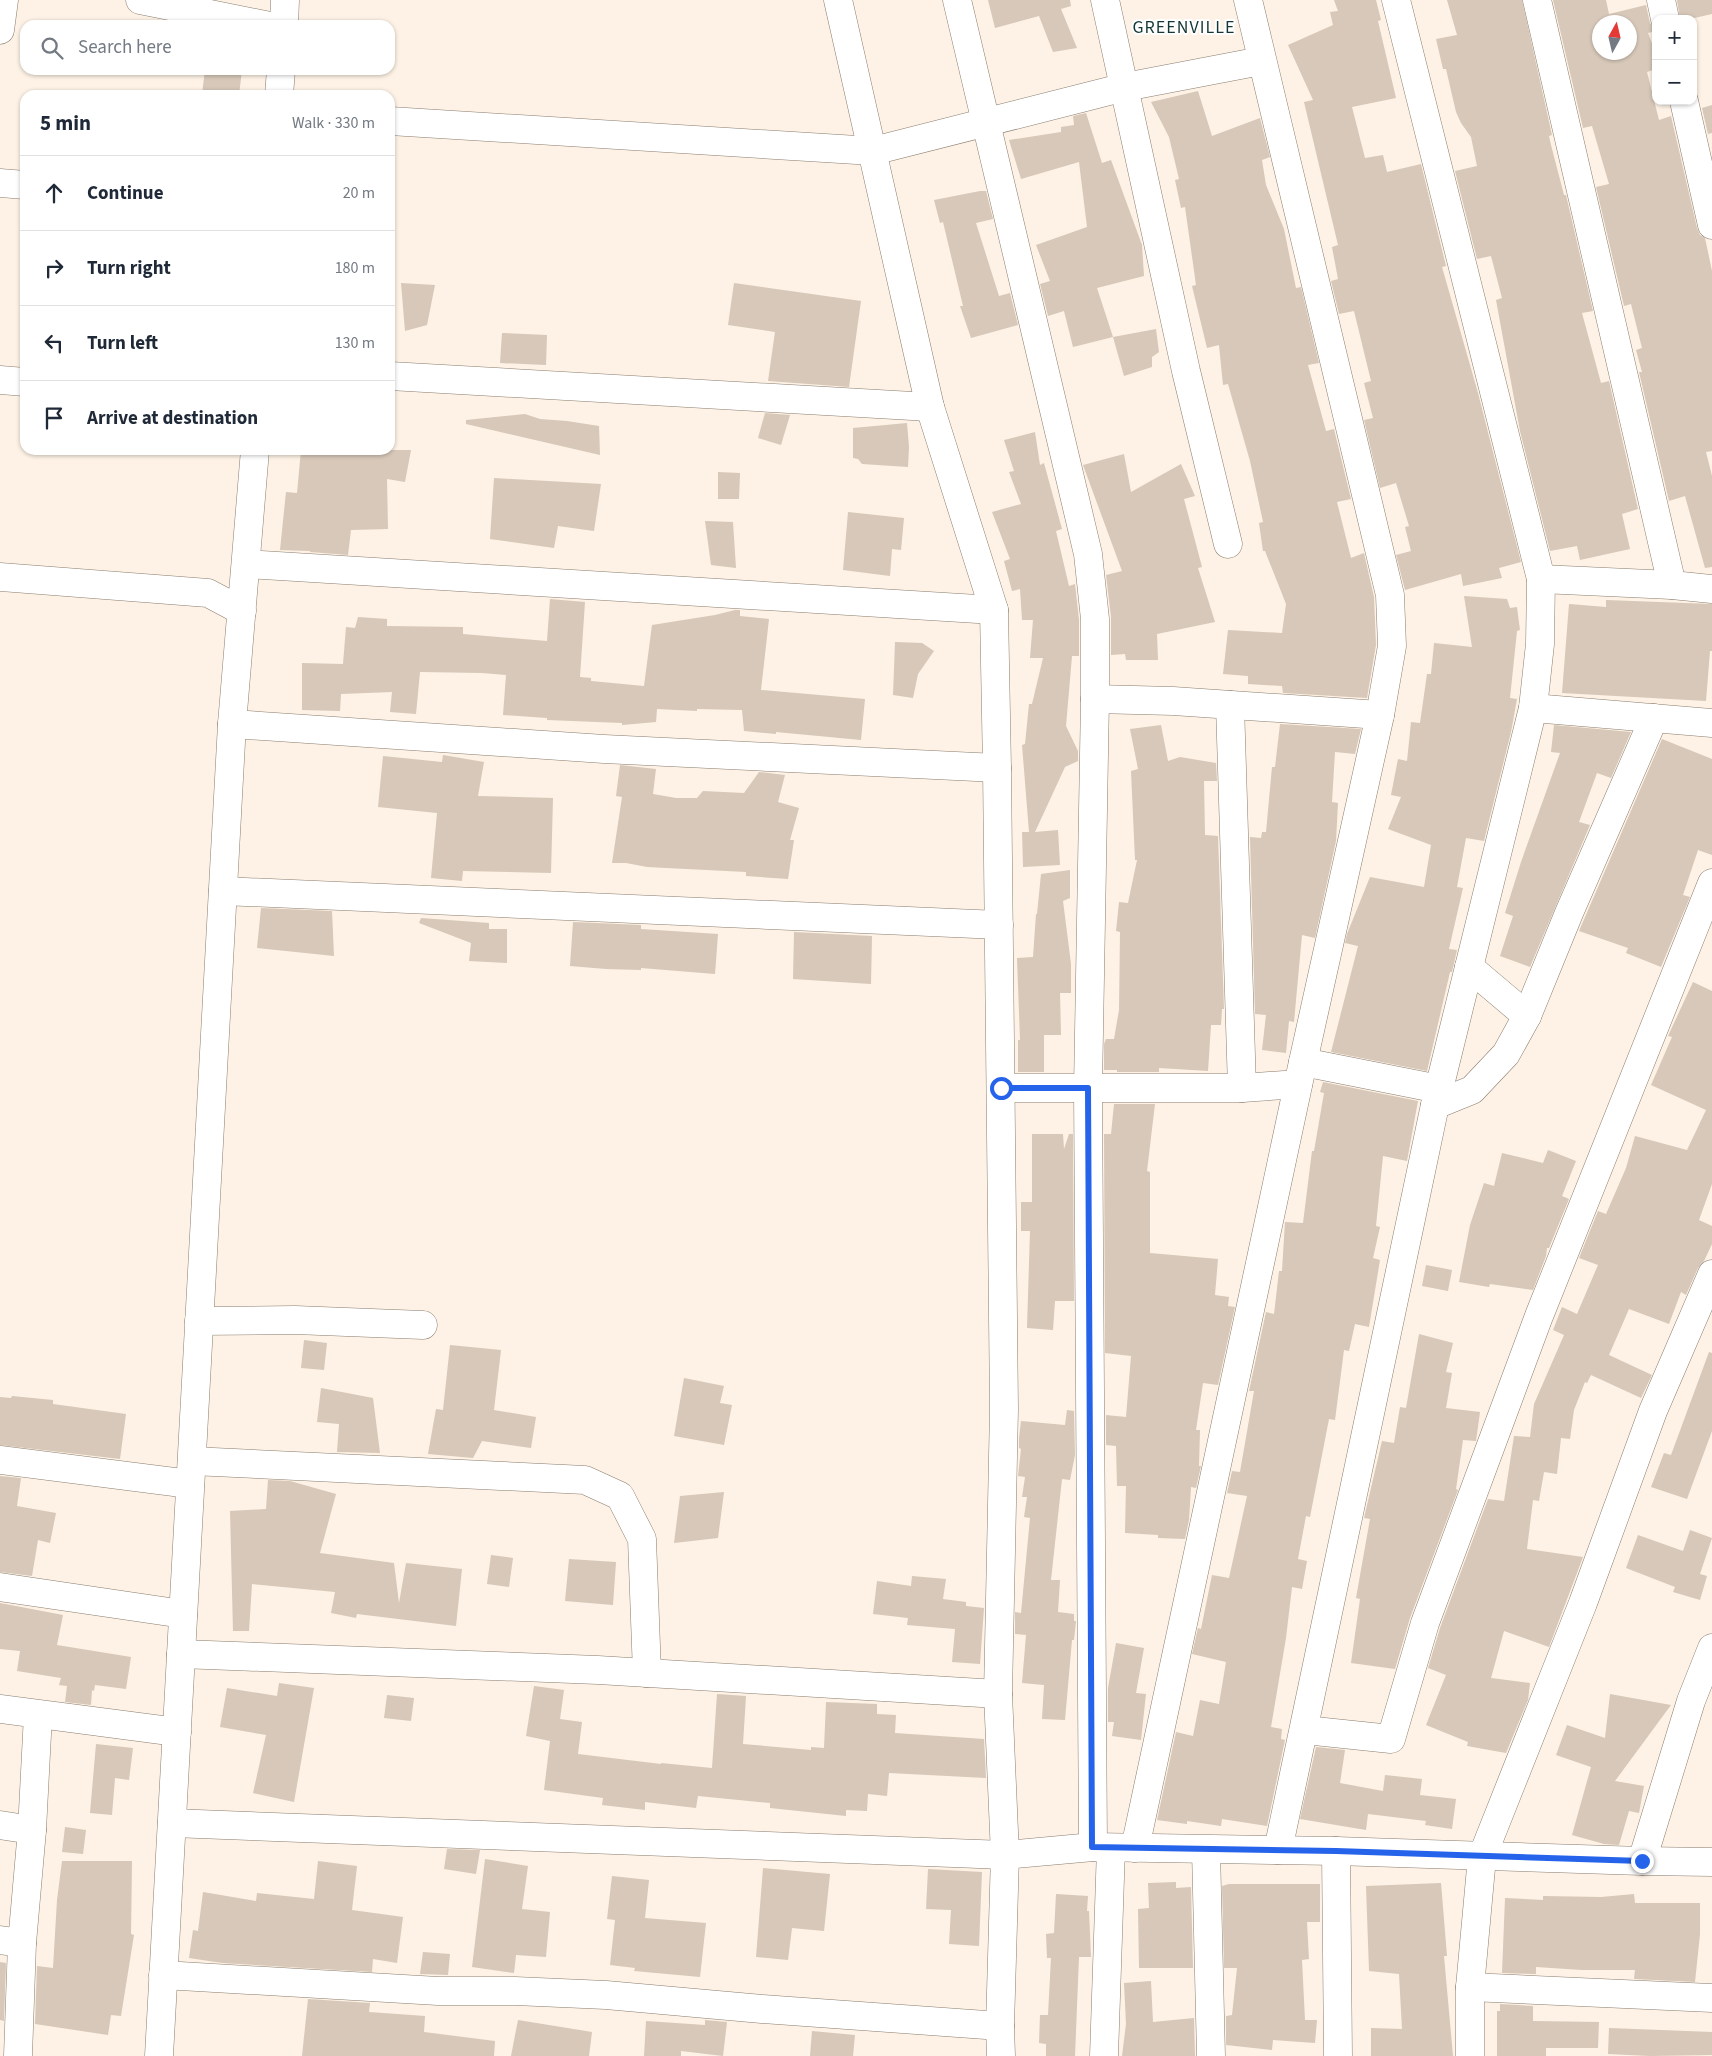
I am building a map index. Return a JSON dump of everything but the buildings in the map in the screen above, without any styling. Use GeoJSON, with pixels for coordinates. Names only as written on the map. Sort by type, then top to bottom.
{"type":"FeatureCollection","features":[{"type":"Feature","properties":{"kind":"street"},"geometry":{"type":"LineString","coordinates":[[0,30],[4,0]]}},
{"type":"Feature","properties":{"kind":"street"},"geometry":{"type":"LineString","coordinates":[[140,0],[240,20]]}},
{"type":"Feature","properties":{"kind":"street"},"geometry":{"type":"LineString","coordinates":[[284,20],[285,0]]}},
{"type":"Feature","properties":{"kind":"street"},"geometry":{"type":"LineString","coordinates":[[838,0],[930,407],[994,610],[1004,1409],[998,1694],[1004,1855],[1001,2056]]}},
{"type":"Feature","properties":{"kind":"street"},"geometry":{"type":"LineString","coordinates":[[957,0],[1088,554],[1095,619],[1088,1088],[1113,1848],[1104,2056]]}},
{"type":"Feature","properties":{"kind":"street"},"geometry":{"type":"LineString","coordinates":[[1105,0],[1186,371],[1228,544]]}},
{"type":"Feature","properties":{"kind":"street"},"geometry":{"type":"LineString","coordinates":[[1113,1848],[1300,1073],[1380,715],[1392,646],[1390,595],[1248,0]]}},
{"type":"Feature","properties":{"kind":"street"},"geometry":{"type":"LineString","coordinates":[[1278,1850],[1305,1730],[1437,1097],[1532,708],[1540,644],[1541,579],[1396,0]]}},
{"type":"Feature","properties":{"kind":"street"},"geometry":{"type":"LineString","coordinates":[[1538,0],[1672,585]]}},
{"type":"Feature","properties":{"kind":"street"},"geometry":{"type":"LineString","coordinates":[[1661,0],[1664,15]]}},
{"type":"Feature","properties":{"kind":"street"},"geometry":{"type":"LineString","coordinates":[[395,121],[873,151],[1124,87],[1261,60]]}},
{"type":"Feature","properties":{"kind":"street"},"geometry":{"type":"LineString","coordinates":[[279,90],[281,75]]}},
{"type":"Feature","properties":{"kind":"street"},"geometry":{"type":"LineString","coordinates":[[1685,105],[1712,225]]}},
{"type":"Feature","properties":{"kind":"street"},"geometry":{"type":"LineString","coordinates":[[0,183],[20,185]]}},
{"type":"Feature","properties":{"kind":"street"},"geometry":{"type":"LineString","coordinates":[[395,376],[930,407]]}},
{"type":"Feature","properties":{"kind":"street"},"geometry":{"type":"LineString","coordinates":[[0,380],[20,382]]}},
{"type":"Feature","properties":{"kind":"street"},"geometry":{"type":"LineString","coordinates":[[158,2056],[232,724],[255,455]]}},
{"type":"Feature","properties":{"kind":"street"},"geometry":{"type":"LineString","coordinates":[[246,564],[994,610]]}},
{"type":"Feature","properties":{"kind":"street"},"geometry":{"type":"LineString","coordinates":[[0,577],[208,593],[242,611]]}},
{"type":"Feature","properties":{"kind":"street"},"geometry":{"type":"LineString","coordinates":[[1541,579],[1672,585],[1712,589]]}},
{"type":"Feature","properties":{"kind":"street"},"geometry":{"type":"LineString","coordinates":[[1095,699],[1230,705],[1380,715]]}},
{"type":"Feature","properties":{"kind":"street"},"geometry":{"type":"LineString","coordinates":[[1230,705],[1242,1088]]}},
{"type":"Feature","properties":{"kind":"street"},"geometry":{"type":"LineString","coordinates":[[1532,708],[1712,723]]}},
{"type":"Feature","properties":{"kind":"street"},"geometry":{"type":"LineString","coordinates":[[1001,1088],[1242,1088],[1300,1073],[1437,1097],[1472,1090],[1506,1054],[1527,1016],[1569,913],[1654,718]]}},
{"type":"Feature","properties":{"kind":"street"},"geometry":{"type":"LineString","coordinates":[[232,724],[604,749],[997,768]]}},
{"type":"Feature","properties":{"kind":"street"},"geometry":{"type":"LineString","coordinates":[[1305,1730],[1391,1739],[1424,1623],[1539,1316],[1712,883]]}},
{"type":"Feature","properties":{"kind":"street"},"geometry":{"type":"LineString","coordinates":[[222,891],[999,925]]}},
{"type":"Feature","properties":{"kind":"street"},"geometry":{"type":"LineString","coordinates":[[1469,967],[1527,1016]]}},
{"type":"Feature","properties":{"kind":"street"},"geometry":{"type":"LineString","coordinates":[[1470,2056],[1470,1986],[1482,1857],[1582,1603],[1654,1411],[1712,1274]]}},
{"type":"Feature","properties":{"kind":"street"},"geometry":{"type":"LineString","coordinates":[[199,1321],[295,1320],[423,1326]]}},
{"type":"Feature","properties":{"kind":"street"},"geometry":{"type":"LineString","coordinates":[[0,1460],[191,1472],[585,1480],[620,1496],[642,1539],[648,1673]]}},
{"type":"Feature","properties":{"kind":"street"},"geometry":{"type":"LineString","coordinates":[[0,1586],[184,1614]]}},
{"type":"Feature","properties":{"kind":"street"},"geometry":{"type":"LineString","coordinates":[[1642,1861],[1691,1701],[1712,1648]]}},
{"type":"Feature","properties":{"kind":"street"},"geometry":{"type":"LineString","coordinates":[[181,1654],[648,1673],[998,1694]]}},
{"type":"Feature","properties":{"kind":"street"},"geometry":{"type":"LineString","coordinates":[[0,1709],[177,1732]]}},
{"type":"Feature","properties":{"kind":"street"},"geometry":{"type":"LineString","coordinates":[[18,2056],[11,1942],[32,1830],[38,1715]]}},
{"type":"Feature","properties":{"kind":"street"},"geometry":{"type":"LineString","coordinates":[[172,1823],[1004,1855],[1113,1848],[1336,1851],[1482,1857],[1712,1862]]}},
{"type":"Feature","properties":{"kind":"street"},"geometry":{"type":"LineString","coordinates":[[0,1826],[32,1830]]}},
{"type":"Feature","properties":{"kind":"street"},"geometry":{"type":"LineString","coordinates":[[1206,1850],[1211,2056]]}},
{"type":"Feature","properties":{"kind":"street"},"geometry":{"type":"LineString","coordinates":[[1336,1851],[1338,2056]]}},
{"type":"Feature","properties":{"kind":"street"},"geometry":{"type":"LineString","coordinates":[[163,1975],[438,1991],[514,1991],[606,1995],[762,2009],[1000,2026]]}},
{"type":"Feature","properties":{"kind":"street"},"geometry":{"type":"LineString","coordinates":[[1470,1986],[1712,1998]]}},
{"type":"Feature","properties":{"kind":"district","name":"GREENVILLE"},"geometry":{"type":"Point","coordinates":[1184,27]}},
{"type":"Feature","properties":{"kind":"route"},"geometry":{"type":"LineString","coordinates":[[1001,1088],[1088,1088],[1092,1847],[1336,1851],[1642,1861]]}}]}
